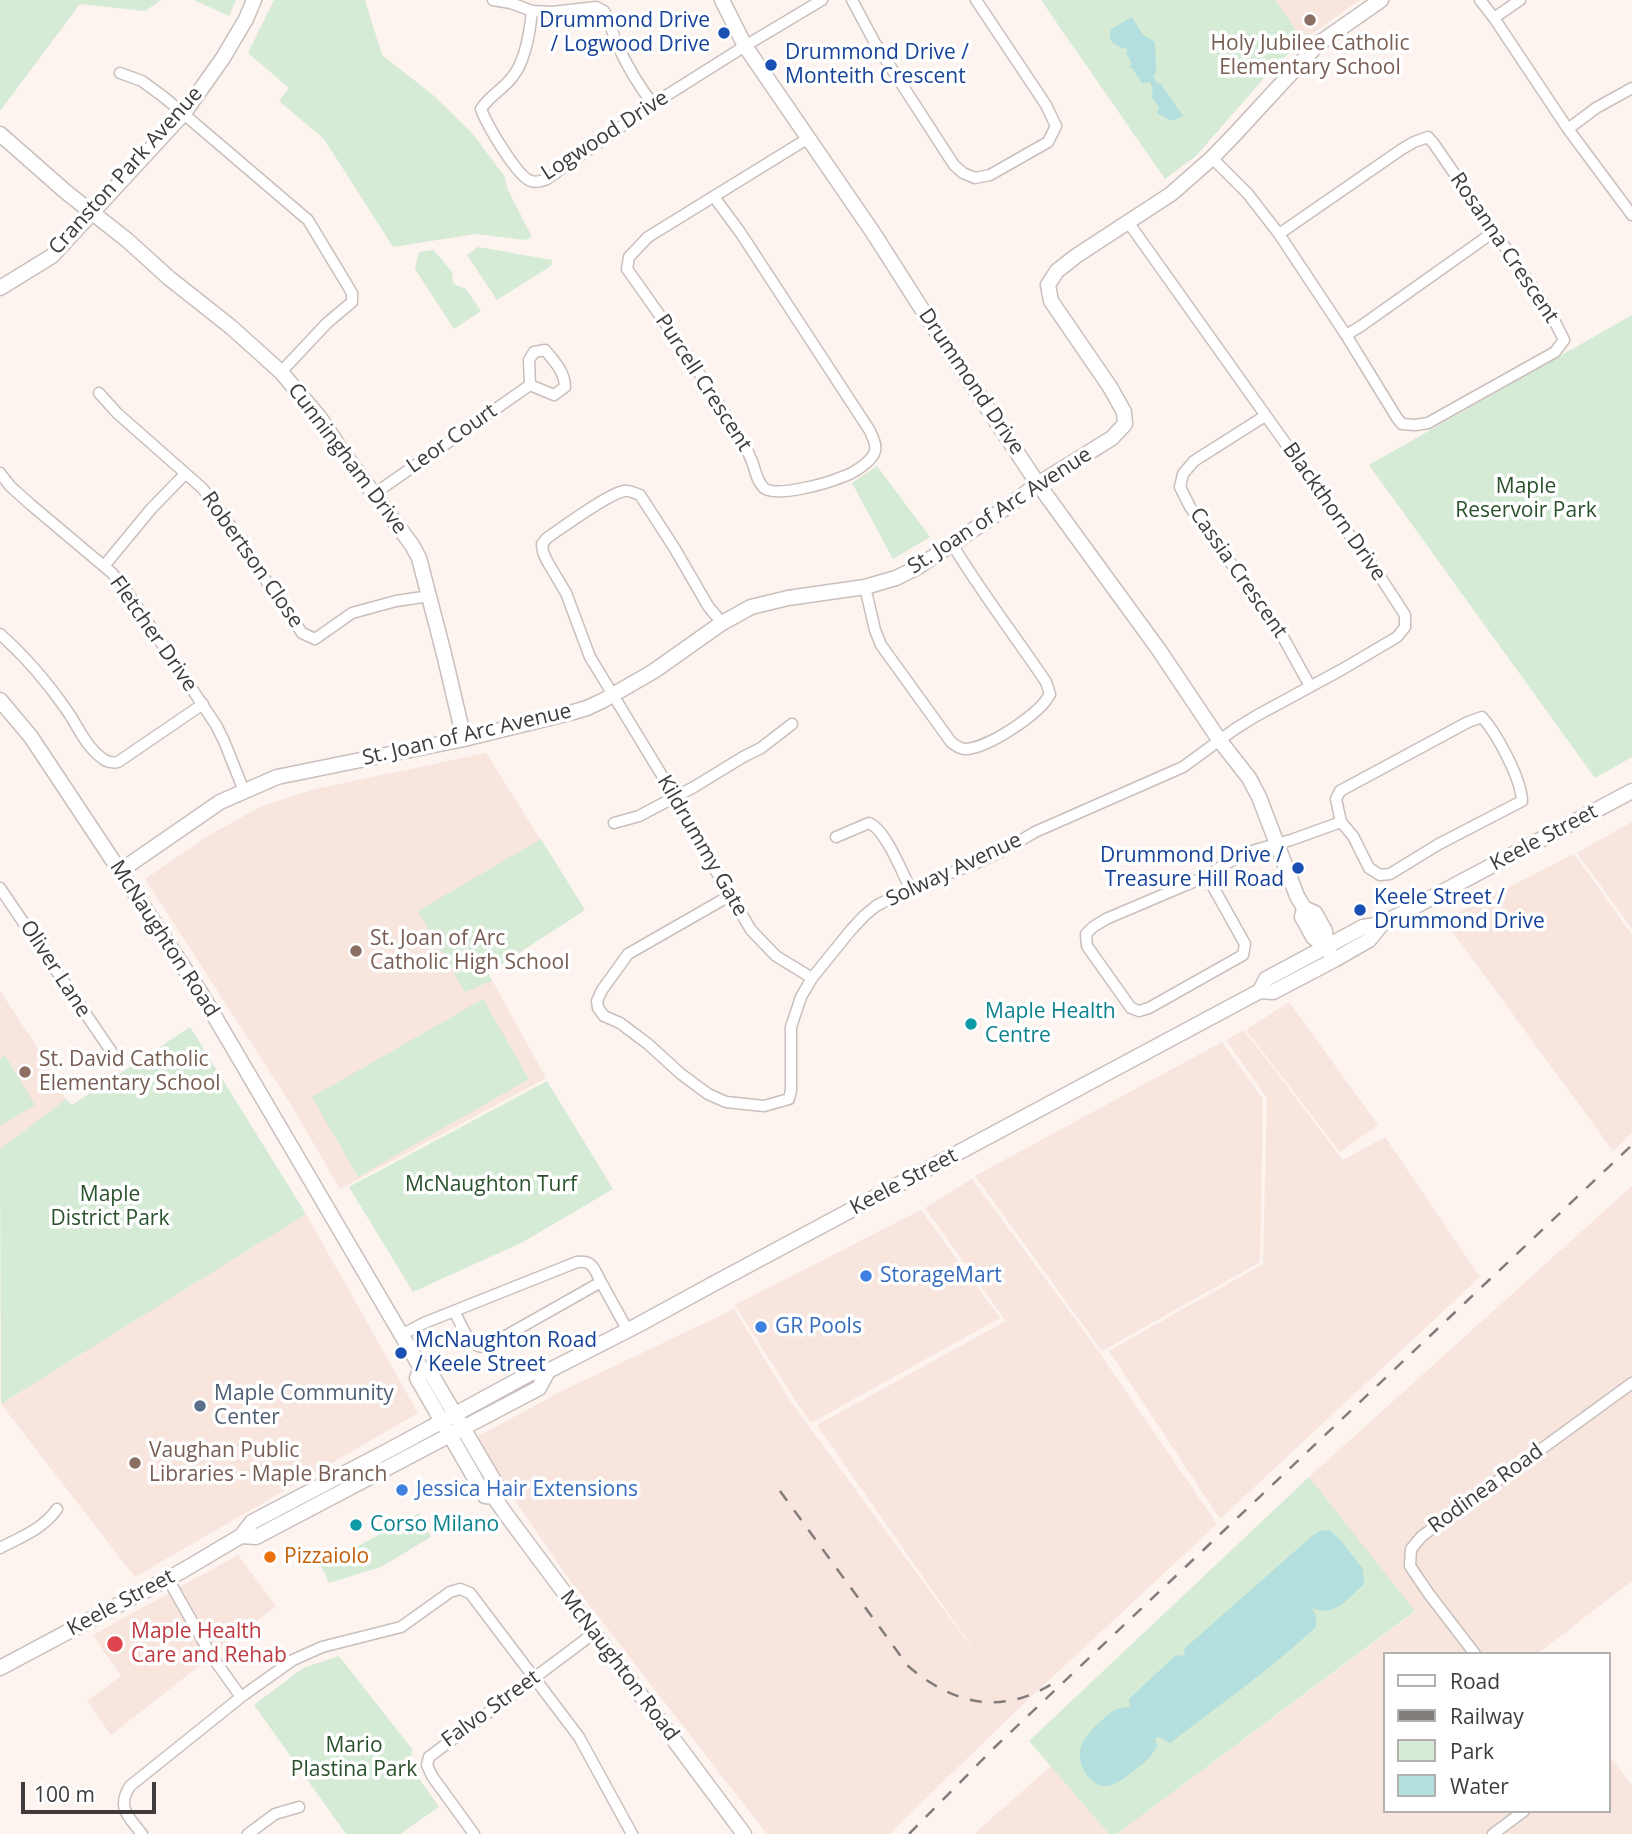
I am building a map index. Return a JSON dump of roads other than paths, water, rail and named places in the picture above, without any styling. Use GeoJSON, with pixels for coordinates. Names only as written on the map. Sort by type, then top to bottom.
{"type":"FeatureCollection","features":[{"type":"Feature","properties":{"kind":"street","name":"Cranston Park Avenue"},"geometry":{"type":"LineString","coordinates":[[0,288],[52,257],[184,113],[223,58],[254,0]]}},
{"type":"Feature","properties":{"kind":"street"},"geometry":{"type":"LineString","coordinates":[[494,0],[532,11],[596,8],[604,10],[631,71],[653,104]]}},
{"type":"Feature","properties":{"kind":"street","name":"Drummond Drive"},"geometry":{"type":"LineString","coordinates":[[722,0],[745,46],[874,234],[1038,484],[1249,778],[1259,797],[1297,896],[1304,908],[1315,913],[1325,930],[1331,954]]}},
{"type":"Feature","properties":{"kind":"street","name":"Logwood Drive"},"geometry":{"type":"LineString","coordinates":[[532,11],[527,44],[515,75],[481,108],[492,131],[522,175],[529,181],[539,182],[653,104],[822,0]]}},
{"type":"Feature","properties":{"kind":"street"},"geometry":{"type":"LineString","coordinates":[[852,0],[875,43],[954,165],[975,178],[990,174],[1048,142],[1056,126],[1046,105],[976,0]]}},
{"type":"Feature","properties":{"kind":"street","name":"St. Joan of Arc Avenue"},"geometry":{"type":"LineString","coordinates":[[120,871],[220,802],[278,777],[464,739],[587,708],[654,671],[722,623],[751,607],[766,602],[865,587],[896,578],[918,567],[1038,484],[1112,439],[1125,424],[1124,412],[1051,301],[1048,285],[1057,271],[1171,194],[1212,158],[1318,44],[1381,0]]}},
{"type":"Feature","properties":{"kind":"street"},"geometry":{"type":"LineString","coordinates":[[1480,0],[1568,129],[1632,215]]}},
{"type":"Feature","properties":{"kind":"street"},"geometry":{"type":"LineString","coordinates":[[1494,18],[1520,0]]}},
{"type":"Feature","properties":{"kind":"street"},"geometry":{"type":"LineString","coordinates":[[120,73],[142,81],[184,113],[308,220],[352,293],[352,302],[327,323],[281,372]]}},
{"type":"Feature","properties":{"kind":"street"},"geometry":{"type":"LineString","coordinates":[[1568,129],[1596,108],[1632,88]]}},
{"type":"Feature","properties":{"kind":"street","name":"Cunningham Drive"},"geometry":{"type":"LineString","coordinates":[[0,134],[231,327],[281,372],[320,418],[419,558],[464,739]]}},
{"type":"Feature","properties":{"kind":"street","name":"Rosanna Crescent"},"geometry":{"type":"LineString","coordinates":[[1212,158],[1248,194],[1279,234],[1402,424],[1428,423],[1555,352],[1563,340],[1551,314],[1495,230],[1428,138],[1402,149],[1279,234]]}},
{"type":"Feature","properties":{"kind":"street","name":"Purcell Crescent"},"geometry":{"type":"LineString","coordinates":[[715,197],[870,431],[875,452],[870,459],[844,477],[773,492],[763,488],[734,428],[627,269],[629,257],[648,237],[807,139]]}},
{"type":"Feature","properties":{"kind":"street","name":"Blackthorn Drive"},"geometry":{"type":"LineString","coordinates":[[1128,222],[1286,444],[1326,506],[1370,561],[1405,615],[1405,627],[1397,638],[1256,716],[1220,741]]}},
{"type":"Feature","properties":{"kind":"street"},"geometry":{"type":"LineString","coordinates":[[1346,335],[1495,230]]}},
{"type":"Feature","properties":{"kind":"street","name":"Leor Court"},"geometry":{"type":"LineString","coordinates":[[374,494],[530,385]]}},
{"type":"Feature","properties":{"kind":"street","name":"Robertson Close"},"geometry":{"type":"LineString","coordinates":[[99,393],[117,413],[202,488],[223,514],[302,633],[315,639],[352,613],[396,601],[430,596]]}},
{"type":"Feature","properties":{"kind":"street","name":"Cassia Crescent"},"geometry":{"type":"LineString","coordinates":[[1265,416],[1194,461],[1182,474],[1180,487],[1190,506],[1278,628],[1310,686]]}},
{"type":"Feature","properties":{"kind":"street","name":"Fletcher Drive"},"geometry":{"type":"LineString","coordinates":[[0,473],[30,505],[112,573],[203,704],[225,741],[244,791]]}},
{"type":"Feature","properties":{"kind":"street"},"geometry":{"type":"LineString","coordinates":[[104,566],[151,509],[185,474]]}},
{"type":"Feature","properties":{"kind":"street","name":"Kildrummy Gate"},"geometry":{"type":"LineString","coordinates":[[722,623],[708,606],[640,495],[631,491],[610,496],[542,544],[547,561],[566,593],[590,657],[751,930],[776,956],[812,978]]}},
{"type":"Feature","properties":{"kind":"street"},"geometry":{"type":"LineString","coordinates":[[865,587],[881,645],[951,742],[958,748],[967,749],[1008,732],[1035,713],[1050,694],[1046,682],[973,579],[952,544]]}},
{"type":"Feature","properties":{"kind":"street"},"geometry":{"type":"LineString","coordinates":[[0,634],[47,683],[93,751],[111,763],[118,762],[203,704]]}},
{"type":"Feature","properties":{"kind":"street","name":"McNaughton Road"},"geometry":{"type":"LineString","coordinates":[[0,700],[31,737],[202,995],[421,1368],[417,1378],[448,1418],[485,1496],[494,1497],[744,1834]]}},
{"type":"Feature","properties":{"kind":"street"},"geometry":{"type":"LineString","coordinates":[[1482,717],[1492,728],[1521,788],[1522,801],[1439,844],[1390,874],[1380,875],[1369,868],[1353,836],[1341,822],[1336,799],[1340,791],[1482,717]]}},
{"type":"Feature","properties":{"kind":"street"},"geometry":{"type":"LineString","coordinates":[[614,823],[639,816],[675,797],[761,748],[792,724]]}},
{"type":"Feature","properties":{"kind":"street","name":"Solway Avenue"},"geometry":{"type":"LineString","coordinates":[[731,895],[628,954],[601,990],[597,1001],[600,1013],[620,1023],[648,1044],[708,1094],[726,1102],[764,1106],[789,1099],[791,1027],[801,997],[812,978],[864,916],[876,906],[910,888],[972,865],[1035,832],[1183,767],[1220,741]]}},
{"type":"Feature","properties":{"kind":"street","name":"Keele Street"},"geometry":{"type":"LineString","coordinates":[[0,1668],[241,1536],[251,1522],[531,1373],[548,1371],[628,1331],[1260,991],[1266,979],[1331,954],[1363,928],[1382,924],[1632,791]]}},
{"type":"Feature","properties":{"kind":"street"},"geometry":{"type":"LineString","coordinates":[[1207,876],[1245,944],[1242,955],[1149,1008],[1131,1008],[1087,946],[1086,934],[1093,926],[1207,876],[1255,850],[1341,822]]}},
{"type":"Feature","properties":{"kind":"street"},"geometry":{"type":"LineString","coordinates":[[836,837],[869,823],[876,825],[910,888]]}},
{"type":"Feature","properties":{"kind":"street","name":"Oliver Lane"},"geometry":{"type":"LineString","coordinates":[[0,888],[111,1051]]}},
{"type":"Feature","properties":{"kind":"street"},"geometry":{"type":"LineString","coordinates":[[401,1335],[424,1323],[585,1261],[589,1262],[628,1331]]}},
{"type":"Feature","properties":{"kind":"street"},"geometry":{"type":"LineString","coordinates":[[454,1311],[473,1343],[486,1347],[601,1282]]}},
{"type":"Feature","properties":{"kind":"street","name":"Keele Street"},"geometry":{"type":"LineString","coordinates":[[241,1536],[256,1537],[456,1433],[539,1388],[548,1371]]}},
{"type":"Feature","properties":{"kind":"street","name":"Rodinea Road"},"geometry":{"type":"LineString","coordinates":[[1473,1652],[1410,1566],[1411,1549],[1422,1536],[1632,1383]]}},
{"type":"Feature","properties":{"kind":"street"},"geometry":{"type":"LineString","coordinates":[[0,1548],[42,1525],[57,1509]]}},
{"type":"Feature","properties":{"kind":"street"},"geometry":{"type":"LineString","coordinates":[[167,1578],[211,1655],[241,1698]]}},
{"type":"Feature","properties":{"kind":"street"},"geometry":{"type":"LineString","coordinates":[[142,1834],[124,1807],[124,1795],[130,1786],[241,1698],[293,1660],[322,1647],[401,1627],[450,1592],[460,1589],[470,1593],[579,1737],[632,1834]]}},
{"type":"Feature","properties":{"kind":"street","name":"Falvo Street"},"geometry":{"type":"LineString","coordinates":[[474,1834],[432,1776],[427,1765],[429,1757],[594,1633]]}},
{"type":"Feature","properties":{"kind":"street"},"geometry":{"type":"LineString","coordinates":[[248,1834],[275,1814],[299,1807]]}},
{"type":"Feature","properties":{"kind":"street"},"geometry":{"type":"LineString","coordinates":[[1493,1834],[1521,1813]]}},
{"type":"Feature","properties":{"kind":"water"},"geometry":{"type":"Polygon","coordinates":[[[1132,17],[1143,35],[1155,42],[1156,72],[1153,77],[1183,116],[1172,121],[1157,113],[1159,107],[1151,96],[1153,90],[1150,82],[1142,83],[1129,67],[1132,64],[1126,53],[1128,49],[1111,41],[1111,29],[1132,17]]]}},
{"type":"Feature","properties":{"kind":"water"},"geometry":{"type":"Polygon","coordinates":[[[1330,1530],[1363,1569],[1364,1584],[1341,1605],[1328,1610],[1312,1608],[1316,1616],[1316,1627],[1264,1671],[1170,1743],[1160,1737],[1155,1738],[1157,1746],[1152,1754],[1123,1779],[1107,1786],[1090,1779],[1083,1769],[1080,1751],[1085,1738],[1095,1727],[1114,1710],[1130,1707],[1129,1699],[1175,1656],[1185,1655],[1184,1649],[1312,1536],[1320,1531],[1330,1530]]]}},
{"type":"Feature","properties":{"kind":"railway"},"geometry":{"type":"LineString","coordinates":[[909,1834],[997,1745],[1632,1145]]}},
{"type":"Feature","properties":{"kind":"railway"},"geometry":{"type":"LineString","coordinates":[[780,1491],[908,1666],[925,1679],[961,1697],[997,1702],[1035,1693],[1055,1682]]}},
{"type":"Feature","properties":{"kind":"place","name":"Holy Jubilee Catholic Elementary School"},"geometry":{"type":"Point","coordinates":[1310,20]}},
{"type":"Feature","properties":{"kind":"place","name":"Drummond Drive / Logwood Drive"},"geometry":{"type":"Point","coordinates":[724,33]}},
{"type":"Feature","properties":{"kind":"place","name":"Drummond Drive / Monteith Crescent"},"geometry":{"type":"Point","coordinates":[771,65]}},
{"type":"Feature","properties":{"kind":"place","name":"Drummond Drive / Treasure Hill Road"},"geometry":{"type":"Point","coordinates":[1298,868]}},
{"type":"Feature","properties":{"kind":"place","name":"Keele Street / Drummond Drive"},"geometry":{"type":"Point","coordinates":[1360,910]}},
{"type":"Feature","properties":{"kind":"place","name":"St. Joan of Arc Catholic High School"},"geometry":{"type":"Point","coordinates":[356,951]}},
{"type":"Feature","properties":{"kind":"place","name":"Maple Health Centre"},"geometry":{"type":"Point","coordinates":[971,1024]}},
{"type":"Feature","properties":{"kind":"place","name":"St. David Catholic Elementary School"},"geometry":{"type":"Point","coordinates":[25,1072]}},
{"type":"Feature","properties":{"kind":"place","name":"StorageMart"},"geometry":{"type":"Point","coordinates":[866,1276]}},
{"type":"Feature","properties":{"kind":"place","name":"GR Pools"},"geometry":{"type":"Point","coordinates":[761,1327]}},
{"type":"Feature","properties":{"kind":"place","name":"McNaughton Road / Keele Street"},"geometry":{"type":"Point","coordinates":[401,1353]}},
{"type":"Feature","properties":{"kind":"place","name":"Maple Community Center"},"geometry":{"type":"Point","coordinates":[200,1406]}},
{"type":"Feature","properties":{"kind":"place","name":"Vaughan Public Libraries - Maple Branch"},"geometry":{"type":"Point","coordinates":[135,1463]}},
{"type":"Feature","properties":{"kind":"place","name":"Jessica Hair Extensions"},"geometry":{"type":"Point","coordinates":[402,1490]}},
{"type":"Feature","properties":{"kind":"place","name":"Corso Milano"},"geometry":{"type":"Point","coordinates":[356,1525]}},
{"type":"Feature","properties":{"kind":"place","name":"Pizzaiolo"},"geometry":{"type":"Point","coordinates":[270,1557]}},
{"type":"Feature","properties":{"kind":"place","name":"Maple Health Care and Rehab"},"geometry":{"type":"Point","coordinates":[115,1644]}},
{"type":"Feature","properties":{"kind":"park label","name":"Maple Reservoir Park"},"geometry":{"type":"Point","coordinates":[1526,499]}},
{"type":"Feature","properties":{"kind":"park label","name":"McNaughton Turf"},"geometry":{"type":"Point","coordinates":[491,1185]}},
{"type":"Feature","properties":{"kind":"park label","name":"Maple District Park"},"geometry":{"type":"Point","coordinates":[110,1207]}},
{"type":"Feature","properties":{"kind":"park label","name":"Mario Plastina Park"},"geometry":{"type":"Point","coordinates":[354,1758]}}]}
